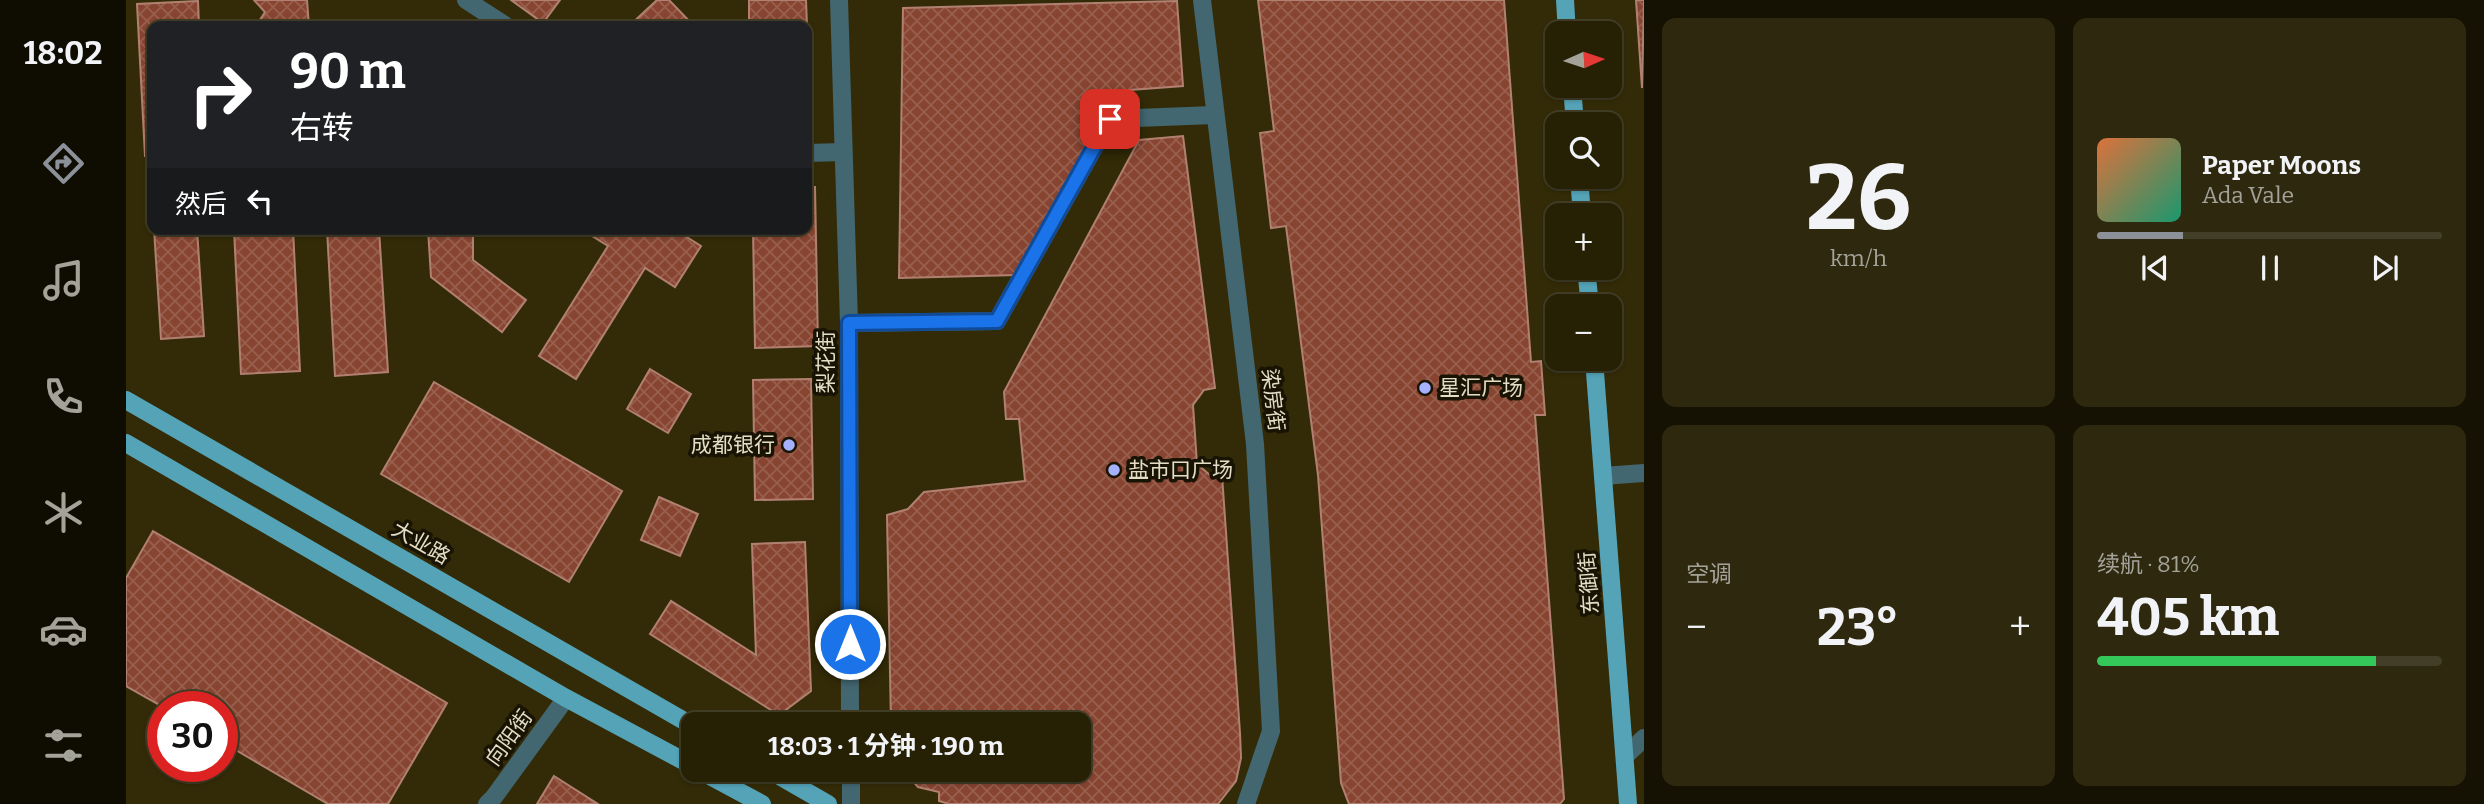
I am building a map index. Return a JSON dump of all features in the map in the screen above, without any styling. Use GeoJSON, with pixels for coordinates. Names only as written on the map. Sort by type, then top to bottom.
{"type":"FeatureCollection","features":[{"type":"Feature","properties":{"kind":"main road"},"geometry":{"type":"LineString","coordinates":[[1565,0],[1566,21]]}},
{"type":"Feature","properties":{"kind":"main road","name":"东御街"},"geometry":{"type":"LineString","coordinates":[[1595,371],[1629,804]]}},
{"type":"Feature","properties":{"kind":"main road","name":"大业路"},"geometry":{"type":"LineString","coordinates":[[126,400],[681,719]]}},
{"type":"Feature","properties":{"kind":"main road"},"geometry":{"type":"LineString","coordinates":[[126,443],[566,698],[681,760]]}},
{"type":"Feature","properties":{"kind":"main road"},"geometry":{"type":"LineString","coordinates":[[721,782],[762,804]]}},
{"type":"Feature","properties":{"kind":"main road"},"geometry":{"type":"LineString","coordinates":[[790,782],[828,804]]}},
{"type":"Feature","properties":{"kind":"street"},"geometry":{"type":"LineString","coordinates":[[466,0],[498,21]]}},
{"type":"Feature","properties":{"kind":"street","name":"梨花街"},"geometry":{"type":"LineString","coordinates":[[839,0],[849,323],[850,712]]}},
{"type":"Feature","properties":{"kind":"street","name":"染房街"},"geometry":{"type":"LineString","coordinates":[[1202,0],[1255,444],[1271,731],[1246,804]]}},
{"type":"Feature","properties":{"kind":"street"},"geometry":{"type":"LineString","coordinates":[[849,323],[997,321],[1110,119],[1214,115]]}},
{"type":"Feature","properties":{"kind":"street"},"geometry":{"type":"LineString","coordinates":[[812,153],[843,152]]}},
{"type":"Feature","properties":{"kind":"street"},"geometry":{"type":"LineString","coordinates":[[1603,477],[1644,473]]}},
{"type":"Feature","properties":{"kind":"street","name":"向阳街"},"geometry":{"type":"LineString","coordinates":[[487,804],[566,698]]}},
{"type":"Feature","properties":{"kind":"street"},"geometry":{"type":"LineString","coordinates":[[1625,756],[1644,738]]}},
{"type":"Feature","properties":{"kind":"street"},"geometry":{"type":"LineString","coordinates":[[851,782],[851,804]]}},
{"type":"Feature","properties":{"kind":"building"},"geometry":{"type":"Polygon","coordinates":[[[254,0],[307,0],[309,21],[259,21],[265,12],[254,0]]]}},
{"type":"Feature","properties":{"kind":"building"},"geometry":{"type":"Polygon","coordinates":[[[511,0],[560,0],[544,21],[540,21],[511,0]]]}},
{"type":"Feature","properties":{"kind":"building"},"geometry":{"type":"Polygon","coordinates":[[[657,0],[669,0],[689,21],[634,21],[657,0]]]}},
{"type":"Feature","properties":{"kind":"building"},"geometry":{"type":"Polygon","coordinates":[[[749,0],[806,0],[807,21],[749,21],[749,0]]]}},
{"type":"Feature","properties":{"kind":"building","name":"星汇广场"},"geometry":{"type":"Polygon","coordinates":[[[1258,0],[1504,0],[1531,362],[1541,361],[1545,415],[1535,415],[1564,799],[1560,804],[1349,804],[1341,783],[1318,475],[1286,226],[1271,228],[1260,133],[1274,131],[1258,0]]]}},
{"type":"Feature","properties":{"kind":"building"},"geometry":{"type":"Polygon","coordinates":[[[1636,0],[1644,0],[1642,88],[1636,0]]]}},
{"type":"Feature","properties":{"kind":"building"},"geometry":{"type":"Polygon","coordinates":[[[198,1],[199,21],[147,21],[147,156],[145,156],[137,4],[198,1]]]}},
{"type":"Feature","properties":{"kind":"building"},"geometry":{"type":"Polygon","coordinates":[[[1177,1],[1183,86],[1116,91],[1018,275],[899,278],[903,8],[1177,1]]]}},
{"type":"Feature","properties":{"kind":"building","name":"盐市口广场"},"geometry":{"type":"Polygon","coordinates":[[[1183,136],[1215,388],[1204,390],[1193,405],[1197,464],[1211,476],[1222,475],[1240,733],[1241,758],[1236,781],[1218,804],[949,804],[939,801],[939,792],[918,787],[914,782],[1091,782],[1091,712],[891,712],[887,515],[908,509],[924,492],[1025,481],[1019,419],[1006,419],[1004,392],[1139,140],[1183,136]]]}},
{"type":"Feature","properties":{"kind":"building"},"geometry":{"type":"Polygon","coordinates":[[[812,187],[815,187],[818,346],[755,348],[753,235],[812,235],[812,187]]]}},
{"type":"Feature","properties":{"kind":"building"},"geometry":{"type":"Polygon","coordinates":[[[154,235],[197,235],[204,336],[161,339],[154,235]]]}},
{"type":"Feature","properties":{"kind":"building"},"geometry":{"type":"Polygon","coordinates":[[[234,235],[293,235],[300,371],[241,374],[234,235]]]}},
{"type":"Feature","properties":{"kind":"building"},"geometry":{"type":"Polygon","coordinates":[[[327,235],[379,235],[388,372],[335,376],[327,235]]]}},
{"type":"Feature","properties":{"kind":"building"},"geometry":{"type":"Polygon","coordinates":[[[428,235],[473,235],[473,260],[526,300],[502,332],[431,277],[428,235]]]}},
{"type":"Feature","properties":{"kind":"building"},"geometry":{"type":"Polygon","coordinates":[[[591,235],[684,235],[701,246],[675,287],[645,268],[576,379],[539,356],[608,246],[591,235]]]}},
{"type":"Feature","properties":{"kind":"building"},"geometry":{"type":"Polygon","coordinates":[[[650,369],[691,394],[668,433],[627,409],[650,369]]]}},
{"type":"Feature","properties":{"kind":"building"},"geometry":{"type":"Polygon","coordinates":[[[811,379],[813,499],[755,500],[753,380],[811,379]]]}},
{"type":"Feature","properties":{"kind":"building"},"geometry":{"type":"Polygon","coordinates":[[[434,382],[622,491],[569,582],[381,474],[434,382]]]}},
{"type":"Feature","properties":{"kind":"building"},"geometry":{"type":"Polygon","coordinates":[[[659,497],[698,514],[680,556],[641,540],[659,497]]]}},
{"type":"Feature","properties":{"kind":"building"},"geometry":{"type":"Polygon","coordinates":[[[153,531],[447,703],[388,804],[328,804],[238,751],[238,691],[147,691],[147,698],[126,686],[126,578],[153,531]]]}},
{"type":"Feature","properties":{"kind":"building"},"geometry":{"type":"Polygon","coordinates":[[[805,542],[811,691],[783,712],[774,712],[650,634],[671,601],[756,655],[752,544],[805,542]]]}},
{"type":"Feature","properties":{"kind":"building"},"geometry":{"type":"Polygon","coordinates":[[[554,776],[598,804],[537,804],[554,776]]]}},
{"type":"Feature","properties":{"kind":"place","name":"星汇广场"},"geometry":{"type":"Point","coordinates":[1425,388]}},
{"type":"Feature","properties":{"kind":"place","name":"成都银行"},"geometry":{"type":"Point","coordinates":[789,445]}},
{"type":"Feature","properties":{"kind":"place","name":"盐市口广场"},"geometry":{"type":"Point","coordinates":[1114,470]}},
{"type":"Feature","properties":{"kind":"route"},"geometry":{"type":"LineString","coordinates":[[850,644],[849,323],[997,321],[1110,119]]}}]}
